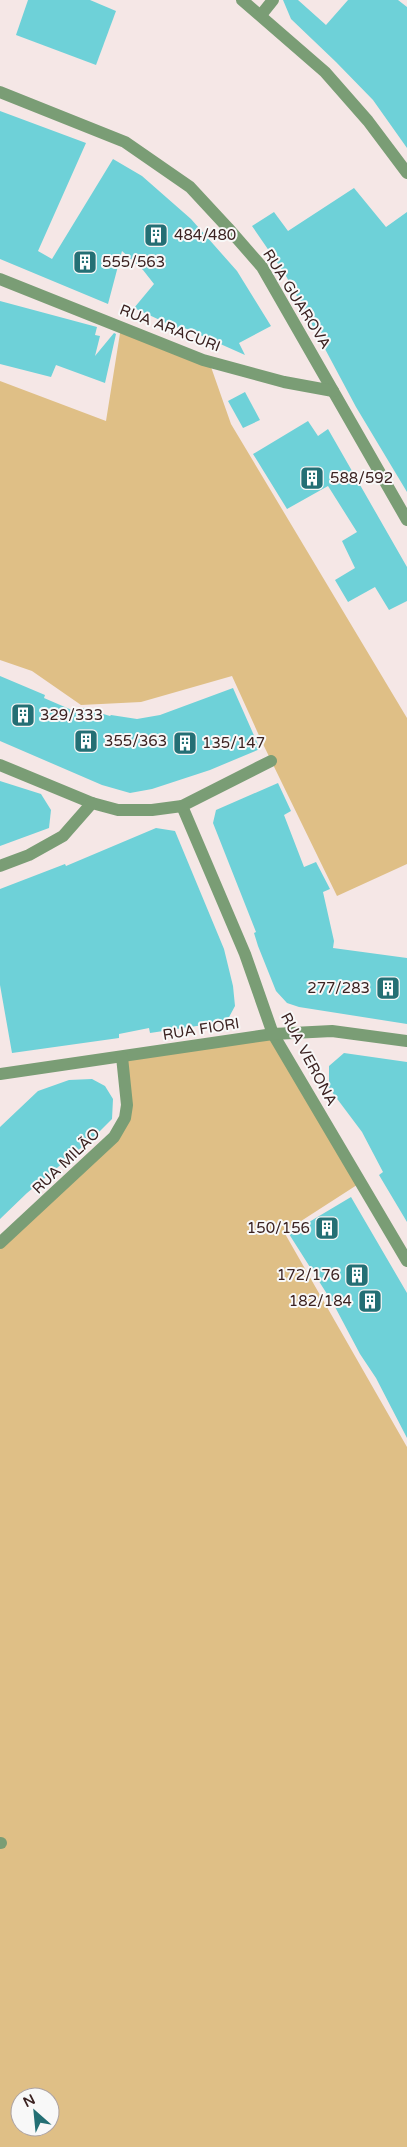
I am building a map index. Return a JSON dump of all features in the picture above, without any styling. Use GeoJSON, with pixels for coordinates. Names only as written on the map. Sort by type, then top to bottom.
{"type":"FeatureCollection","features":[{"type":"Feature","properties":{"kind":"street"},"geometry":{"type":"LineString","coordinates":[[242,0],[325,72],[368,121],[407,173]]}},
{"type":"Feature","properties":{"kind":"street"},"geometry":{"type":"LineString","coordinates":[[261,15],[273,0]]}},
{"type":"Feature","properties":{"kind":"street","name":"RUA GUAROVA"},"geometry":{"type":"LineString","coordinates":[[0,92],[125,142],[190,186],[262,267],[407,520]]}},
{"type":"Feature","properties":{"kind":"street","name":"RUA ARACURI"},"geometry":{"type":"LineString","coordinates":[[0,279],[203,360],[284,382],[334,391]]}},
{"type":"Feature","properties":{"kind":"street"},"geometry":{"type":"LineString","coordinates":[[0,765],[92,803],[118,810],[152,810],[182,806],[271,761]]}},
{"type":"Feature","properties":{"kind":"street"},"geometry":{"type":"LineString","coordinates":[[0,866],[29,855],[62,836],[92,803]]}},
{"type":"Feature","properties":{"kind":"street","name":"RUA VERONA"},"geometry":{"type":"LineString","coordinates":[[182,806],[245,954],[273,1034],[407,1260]]}},
{"type":"Feature","properties":{"kind":"street","name":"RUA FIORI"},"geometry":{"type":"LineString","coordinates":[[0,1074],[273,1034],[332,1031],[407,1042]]}},
{"type":"Feature","properties":{"kind":"street","name":"RUA MILÃO"},"geometry":{"type":"LineString","coordinates":[[0,1243],[114,1137],[125,1118],[128,1105],[122,1057]]}},
{"type":"Feature","properties":{"kind":"shaded area"},"geometry":{"type":"Polygon","coordinates":[[[121,327],[211,367],[231,424],[407,718],[407,864],[337,896],[232,676],[141,702],[81,705],[32,671],[0,660],[0,381],[106,421],[121,327]]]}},
{"type":"Feature","properties":{"kind":"shaded area"},"geometry":{"type":"Polygon","coordinates":[[[273,1034],[360,1183],[284,1232],[407,1447],[407,2147],[0,2147],[0,1243],[114,1137],[127,1091],[122,1057],[273,1034]]]}},
{"type":"Feature","properties":{"kind":"building"},"geometry":{"type":"Polygon","coordinates":[[[28,0],[90,0],[116,11],[96,65],[16,35],[28,0]]]}},
{"type":"Feature","properties":{"kind":"building"},"geometry":{"type":"Polygon","coordinates":[[[283,0],[298,0],[326,25],[348,0],[398,0],[407,7],[407,148],[373,100],[291,19],[283,0]]]}},
{"type":"Feature","properties":{"kind":"building"},"geometry":{"type":"Polygon","coordinates":[[[0,111],[86,143],[38,251],[52,259],[113,159],[142,176],[191,219],[237,271],[271,326],[239,343],[245,355],[180,326],[177,328],[134,308],[154,284],[143,270],[122,251],[108,304],[0,259],[0,111]]]}},
{"type":"Feature","properties":{"kind":"building"},"geometry":{"type":"Polygon","coordinates":[[[354,188],[386,227],[407,212],[407,492],[356,407],[285,274],[252,226],[274,212],[288,231],[354,188]]]}},
{"type":"Feature","properties":{"kind":"building"},"geometry":{"type":"Polygon","coordinates":[[[0,301],[97,327],[95,335],[100,336],[95,356],[114,333],[116,334],[105,383],[56,365],[51,377],[0,364],[0,301]]]}},
{"type":"Feature","properties":{"kind":"building"},"geometry":{"type":"Polygon","coordinates":[[[245,392],[260,420],[243,428],[228,401],[245,392]]]}},
{"type":"Feature","properties":{"kind":"building"},"geometry":{"type":"Polygon","coordinates":[[[308,421],[318,436],[328,429],[407,567],[407,601],[389,610],[375,587],[348,602],[335,580],[355,568],[342,541],[357,532],[328,486],[287,509],[253,454],[308,421]]]}},
{"type":"Feature","properties":{"kind":"building"},"geometry":{"type":"Polygon","coordinates":[[[0,676],[45,695],[44,698],[81,714],[83,708],[110,716],[137,719],[160,715],[233,688],[260,749],[210,770],[152,789],[130,793],[102,785],[0,741],[0,676]]]}},
{"type":"Feature","properties":{"kind":"building"},"geometry":{"type":"Polygon","coordinates":[[[0,781],[41,794],[51,810],[49,828],[0,846],[0,781]]]}},
{"type":"Feature","properties":{"kind":"building"},"geometry":{"type":"Polygon","coordinates":[[[278,783],[291,811],[284,815],[304,867],[316,862],[330,889],[323,892],[334,941],[333,948],[407,958],[407,1024],[299,1007],[287,1003],[276,991],[258,946],[254,933],[256,932],[213,823],[216,810],[278,783]]]}},
{"type":"Feature","properties":{"kind":"building"},"geometry":{"type":"Polygon","coordinates":[[[156,828],[175,831],[224,949],[233,986],[235,1006],[228,1019],[210,1024],[150,1033],[149,1028],[119,1034],[119,1038],[12,1053],[0,985],[0,889],[65,864],[66,866],[156,828]]]}},
{"type":"Feature","properties":{"kind":"building"},"geometry":{"type":"Polygon","coordinates":[[[344,1053],[407,1062],[407,1222],[379,1175],[383,1172],[362,1132],[329,1088],[329,1066],[344,1053]]]}},
{"type":"Feature","properties":{"kind":"building"},"geometry":{"type":"Polygon","coordinates":[[[92,1079],[105,1086],[113,1099],[112,1119],[0,1219],[0,1127],[38,1091],[69,1080],[92,1079]]]}},
{"type":"Feature","properties":{"kind":"building"},"geometry":{"type":"Polygon","coordinates":[[[351,1197],[407,1293],[407,1438],[376,1378],[360,1354],[334,1305],[289,1234],[351,1197]]]}},
{"type":"Feature","properties":{"kind":"place","name":"484/480"},"geometry":{"type":"Point","coordinates":[156,235]}},
{"type":"Feature","properties":{"kind":"place","name":"555/563"},"geometry":{"type":"Point","coordinates":[85,262]}},
{"type":"Feature","properties":{"kind":"place","name":"588/592"},"geometry":{"type":"Point","coordinates":[312,478]}},
{"type":"Feature","properties":{"kind":"place","name":"329/333"},"geometry":{"type":"Point","coordinates":[23,715]}},
{"type":"Feature","properties":{"kind":"place","name":"355/363"},"geometry":{"type":"Point","coordinates":[86,741]}},
{"type":"Feature","properties":{"kind":"place","name":"135/147"},"geometry":{"type":"Point","coordinates":[185,743]}},
{"type":"Feature","properties":{"kind":"place","name":"277/283"},"geometry":{"type":"Point","coordinates":[388,988]}},
{"type":"Feature","properties":{"kind":"place","name":"150/156"},"geometry":{"type":"Point","coordinates":[327,1228]}},
{"type":"Feature","properties":{"kind":"place","name":"172/176"},"geometry":{"type":"Point","coordinates":[357,1275]}},
{"type":"Feature","properties":{"kind":"place","name":"182/184"},"geometry":{"type":"Point","coordinates":[370,1301]}}]}
